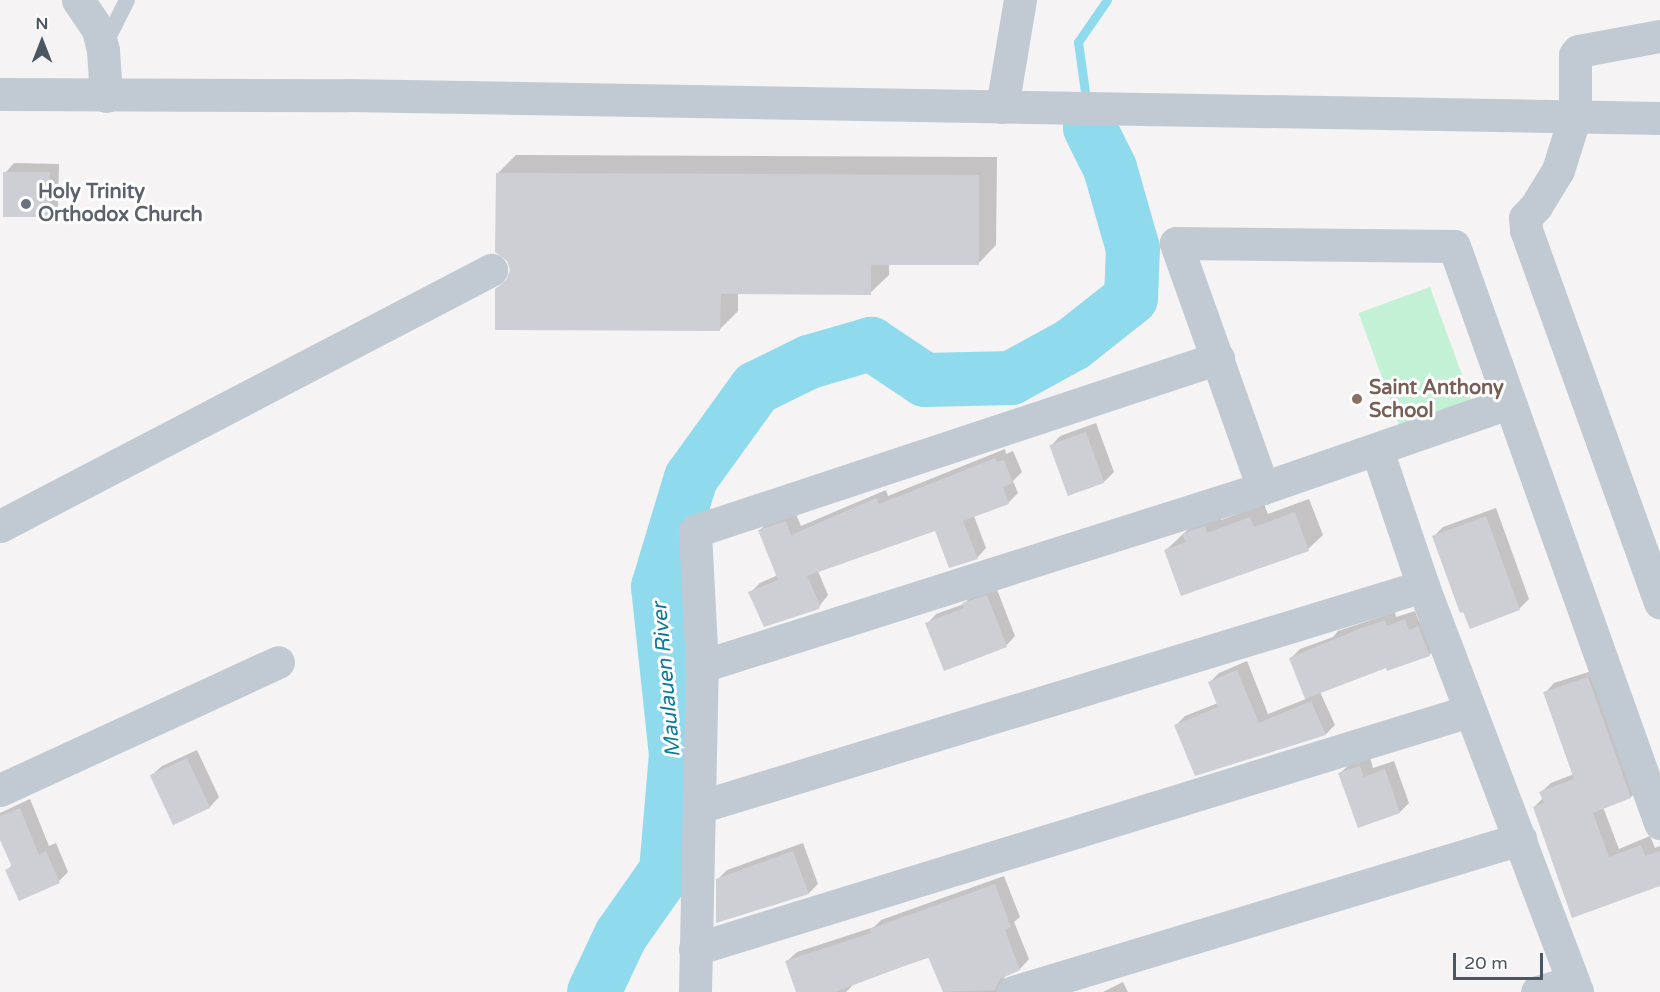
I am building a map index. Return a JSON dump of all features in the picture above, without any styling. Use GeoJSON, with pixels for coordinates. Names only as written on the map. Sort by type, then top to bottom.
{"type":"FeatureCollection","features":[{"type":"Feature","properties":{"kind":"street"},"geometry":{"type":"LineString","coordinates":[[78,0],[98,30],[103,50],[106,96]]}},
{"type":"Feature","properties":{"kind":"street"},"geometry":{"type":"LineString","coordinates":[[1007,107],[1020,0]]}},
{"type":"Feature","properties":{"kind":"street"},"geometry":{"type":"LineString","coordinates":[[1660,36],[1578,51],[1575,55],[1575,116],[1558,170],[1536,206],[1525,218],[1526,230],[1660,603]]}},
{"type":"Feature","properties":{"kind":"street"},"geometry":{"type":"LineString","coordinates":[[0,94],[348,95],[1660,118]]}},
{"type":"Feature","properties":{"kind":"street"},"geometry":{"type":"LineString","coordinates":[[1263,488],[1176,243],[1454,246],[1508,403],[1660,823]]}},
{"type":"Feature","properties":{"kind":"street"},"geometry":{"type":"LineString","coordinates":[[0,526],[491,270]]}},
{"type":"Feature","properties":{"kind":"street"},"geometry":{"type":"LineString","coordinates":[[695,992],[702,666],[695,531],[1218,358]]}},
{"type":"Feature","properties":{"kind":"street"},"geometry":{"type":"LineString","coordinates":[[702,666],[1263,488],[1508,403]]}},
{"type":"Feature","properties":{"kind":"street"},"geometry":{"type":"LineString","coordinates":[[1377,450],[1423,586],[1469,711],[1575,987],[1537,992]]}},
{"type":"Feature","properties":{"kind":"street"},"geometry":{"type":"LineString","coordinates":[[699,807],[1423,586]]}},
{"type":"Feature","properties":{"kind":"street"},"geometry":{"type":"LineString","coordinates":[[0,790],[278,662]]}},
{"type":"Feature","properties":{"kind":"street"},"geometry":{"type":"LineString","coordinates":[[695,949],[1469,711]]}},
{"type":"Feature","properties":{"kind":"street"},"geometry":{"type":"LineString","coordinates":[[1013,992],[1520,839]]}},
{"type":"Feature","properties":{"kind":"lane"},"geometry":{"type":"LineString","coordinates":[[103,50],[128,0]]}},
{"type":"Feature","properties":{"kind":"green space"},"geometry":{"type":"Polygon","coordinates":[[[1430,287],[1473,404],[1401,430],[1359,313],[1430,287]]]}},
{"type":"Feature","properties":{"kind":"building","name":"Holy Trinity Orthodox Church"},"geometry":{"type":"Polygon","coordinates":[[[3,172],[50,172],[50,217],[3,217],[3,172]]]}},
{"type":"Feature","properties":{"kind":"building"},"geometry":{"type":"Polygon","coordinates":[[[496,173],[979,175],[979,265],[871,265],[871,295],[721,294],[720,331],[495,330],[495,289],[506,281],[510,270],[507,261],[495,252],[496,173]]]}},
{"type":"Feature","properties":{"kind":"building"},"geometry":{"type":"Polygon","coordinates":[[[1086,432],[1104,483],[1068,496],[1049,445],[1086,432]]]}},
{"type":"Feature","properties":{"kind":"building"},"geometry":{"type":"Polygon","coordinates":[[[995,458],[997,462],[1004,460],[1013,483],[1003,487],[1009,504],[963,521],[978,559],[949,568],[935,531],[807,576],[820,605],[819,609],[764,627],[748,592],[778,580],[758,530],[786,521],[791,535],[876,498],[879,504],[995,458]]]}},
{"type":"Feature","properties":{"kind":"building"},"geometry":{"type":"Polygon","coordinates":[[[1295,512],[1309,551],[1181,596],[1164,550],[1186,542],[1182,534],[1205,526],[1207,533],[1250,517],[1254,527],[1295,512]]]}},
{"type":"Feature","properties":{"kind":"building"},"geometry":{"type":"Polygon","coordinates":[[[1486,516],[1520,610],[1470,629],[1463,612],[1460,613],[1432,536],[1486,516]]]}},
{"type":"Feature","properties":{"kind":"building"},"geometry":{"type":"Polygon","coordinates":[[[987,595],[1007,647],[944,671],[925,623],[964,608],[962,603],[987,595]]]}},
{"type":"Feature","properties":{"kind":"building"},"geometry":{"type":"Polygon","coordinates":[[[1405,619],[1409,630],[1418,626],[1430,656],[1387,671],[1386,668],[1305,699],[1289,658],[1385,620],[1387,626],[1405,619]]]}},
{"type":"Feature","properties":{"kind":"building"},"geometry":{"type":"Polygon","coordinates":[[[1237,670],[1259,723],[1311,701],[1326,735],[1195,776],[1174,725],[1218,707],[1208,682],[1237,670]]]}},
{"type":"Feature","properties":{"kind":"building"},"geometry":{"type":"Polygon","coordinates":[[[1588,677],[1631,798],[1593,813],[1609,857],[1641,845],[1645,856],[1660,851],[1660,886],[1572,918],[1533,807],[1544,803],[1539,792],[1574,779],[1543,692],[1588,677]]]}},
{"type":"Feature","properties":{"kind":"building"},"geometry":{"type":"Polygon","coordinates":[[[187,758],[210,808],[173,825],[150,775],[187,758]]]}},
{"type":"Feature","properties":{"kind":"building"},"geometry":{"type":"Polygon","coordinates":[[[1360,766],[1364,777],[1385,769],[1400,813],[1358,828],[1338,773],[1360,766]]]}},
{"type":"Feature","properties":{"kind":"building"},"geometry":{"type":"Polygon","coordinates":[[[20,808],[39,855],[46,851],[60,883],[19,901],[5,870],[12,867],[0,840],[0,816],[20,808]]]}},
{"type":"Feature","properties":{"kind":"building"},"geometry":{"type":"Polygon","coordinates":[[[793,851],[809,894],[716,923],[716,879],[793,851]]]}},
{"type":"Feature","properties":{"kind":"building"},"geometry":{"type":"Polygon","coordinates":[[[995,884],[1011,927],[1005,930],[1020,970],[1000,979],[995,990],[943,992],[928,957],[835,992],[796,992],[785,961],[871,933],[870,929],[995,884]]]}},
{"type":"Feature","properties":{"kind":"waterway","name":"Maulauen River"},"geometry":{"type":"LineString","coordinates":[[1090,128],[1078,42],[1107,0]]}},
{"type":"Feature","properties":{"kind":"waterway","name":"Maulauen River"},"geometry":{"type":"LineString","coordinates":[[594,992],[621,935],[666,871],[676,755],[658,587],[691,478],[756,388],[809,362],[871,344],[925,380],[1011,378],[1073,344],[1131,298],[1133,249],[1110,168],[1090,128]]}},
{"type":"Feature","properties":{"kind":"place","name":"Holy Trinity Orthodox Church"},"geometry":{"type":"Point","coordinates":[26,204]}},
{"type":"Feature","properties":{"kind":"place","name":"Saint Anthony School"},"geometry":{"type":"Point","coordinates":[1357,399]}}]}
